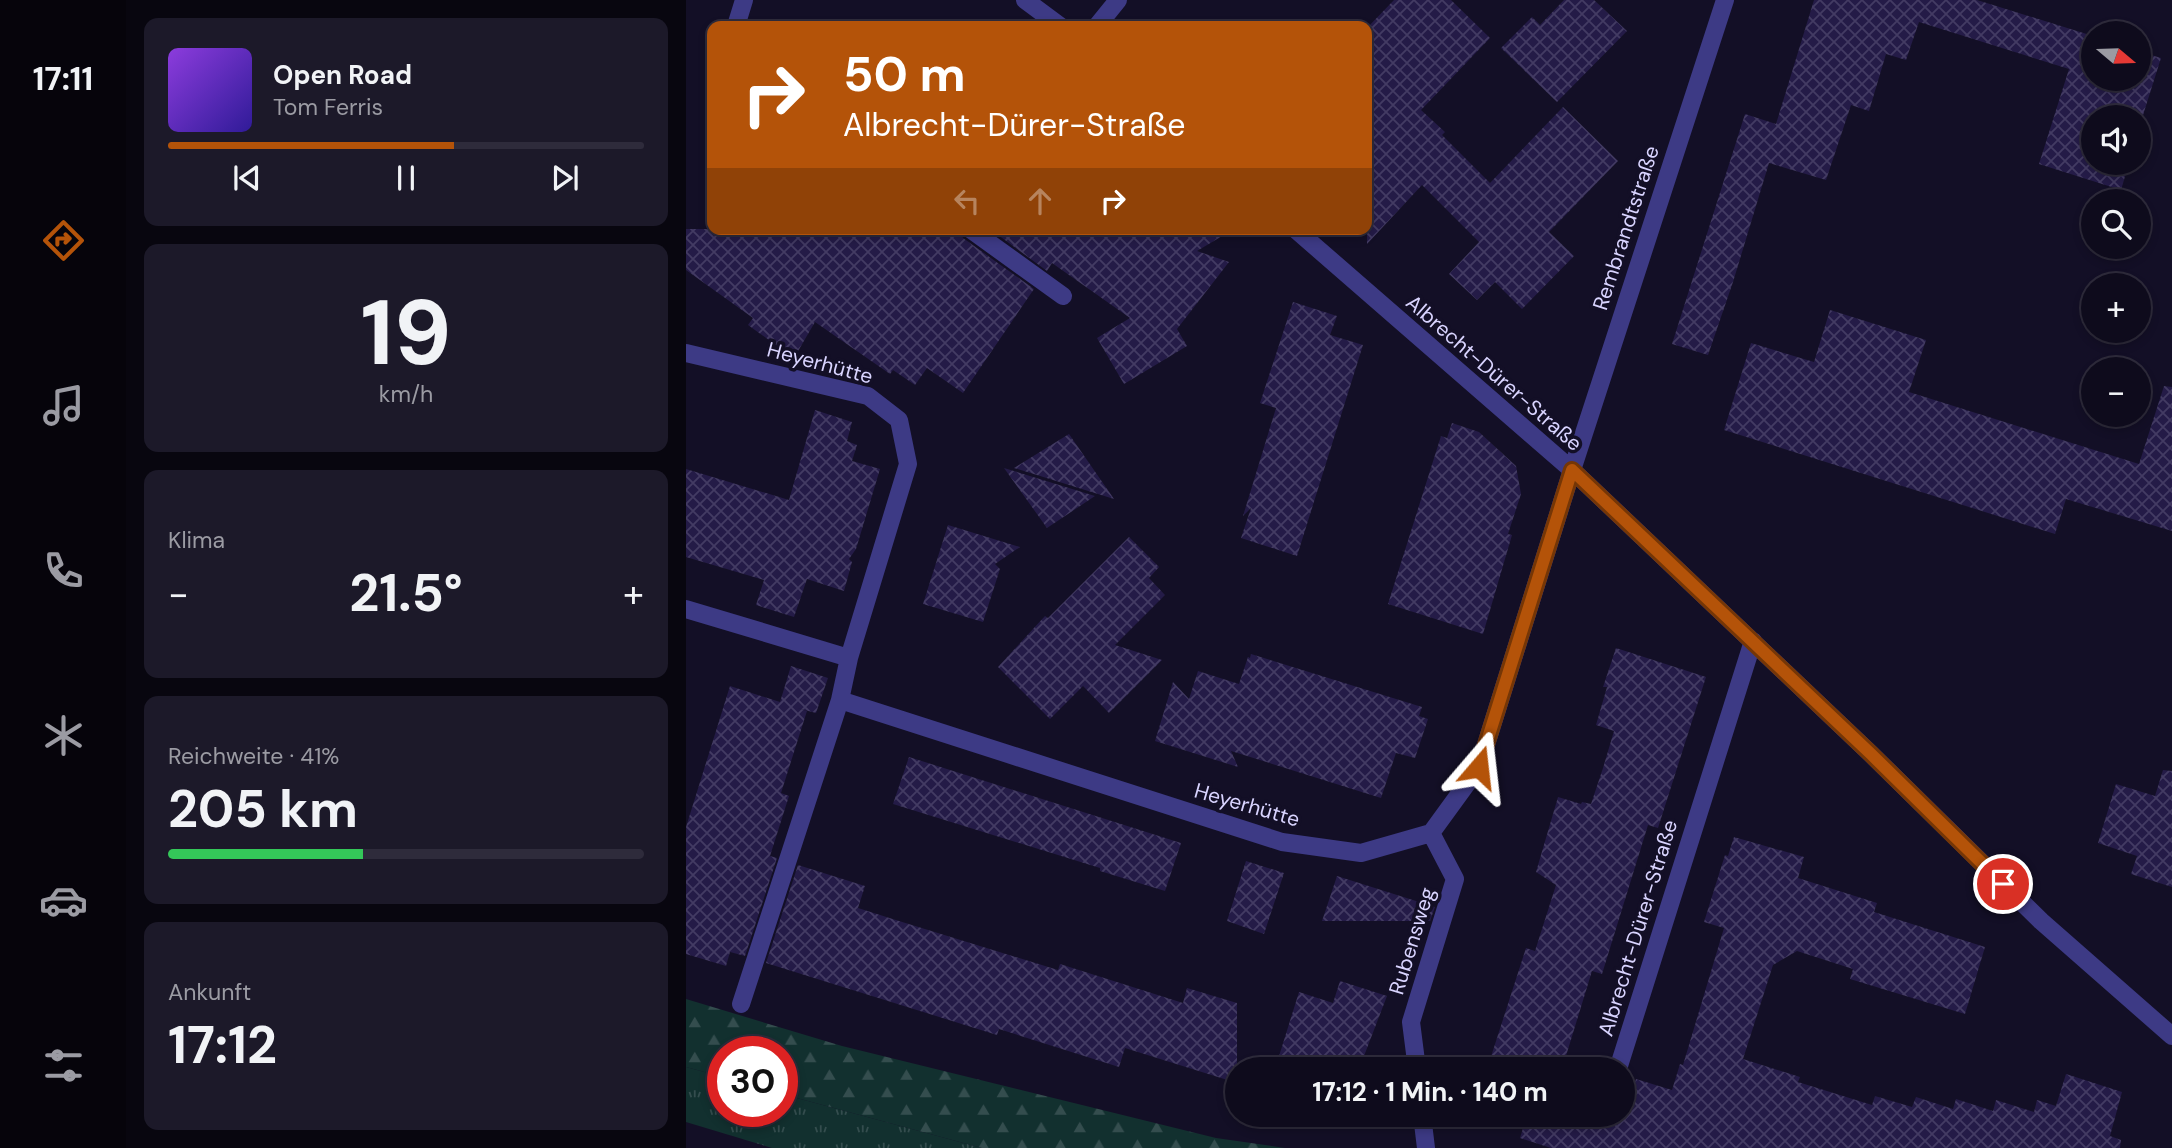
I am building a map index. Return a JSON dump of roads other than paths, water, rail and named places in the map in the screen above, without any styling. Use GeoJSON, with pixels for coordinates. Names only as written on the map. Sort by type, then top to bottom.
{"type":"FeatureCollection","features":[{"type":"Feature","properties":{"kind":"street"},"geometry":{"type":"LineString","coordinates":[[738,21],[744,0]]}},
{"type":"Feature","properties":{"kind":"street"},"geometry":{"type":"LineString","coordinates":[[1025,0],[1053,21]]}},
{"type":"Feature","properties":{"kind":"street"},"geometry":{"type":"LineString","coordinates":[[1101,21],[1118,0]]}},
{"type":"Feature","properties":{"kind":"street","name":"Rembrandtstraße"},"geometry":{"type":"LineString","coordinates":[[1572,470],[1725,0]]}},
{"type":"Feature","properties":{"kind":"street"},"geometry":{"type":"LineString","coordinates":[[978,235],[1063,296]]}},
{"type":"Feature","properties":{"kind":"street","name":"Albrecht-Dürer-Straße"},"geometry":{"type":"LineString","coordinates":[[1302,235],[1572,470],[1753,641],[2041,921],[2172,1036]]}},
{"type":"Feature","properties":{"kind":"street","name":"Heyerhütte"},"geometry":{"type":"LineString","coordinates":[[686,353],[868,396],[899,420],[908,464],[849,658],[841,700],[741,1004]]}},
{"type":"Feature","properties":{"kind":"street"},"geometry":{"type":"LineString","coordinates":[[1431,833],[1479,767],[1572,470]]}},
{"type":"Feature","properties":{"kind":"street"},"geometry":{"type":"LineString","coordinates":[[686,609],[849,658]]}},
{"type":"Feature","properties":{"kind":"street","name":"Albrecht-Dürer-Straße"},"geometry":{"type":"LineString","coordinates":[[1622,1057],[1753,641]]}},
{"type":"Feature","properties":{"kind":"street","name":"Heyerhütte"},"geometry":{"type":"LineString","coordinates":[[841,700],[1282,842],[1361,853],[1431,833]]}},
{"type":"Feature","properties":{"kind":"street","name":"Rubensweg"},"geometry":{"type":"LineString","coordinates":[[1415,1057],[1411,1023],[1455,879],[1431,833]]}},
{"type":"Feature","properties":{"kind":"street"},"geometry":{"type":"LineString","coordinates":[[1423,1127],[1426,1148]]}}]}
